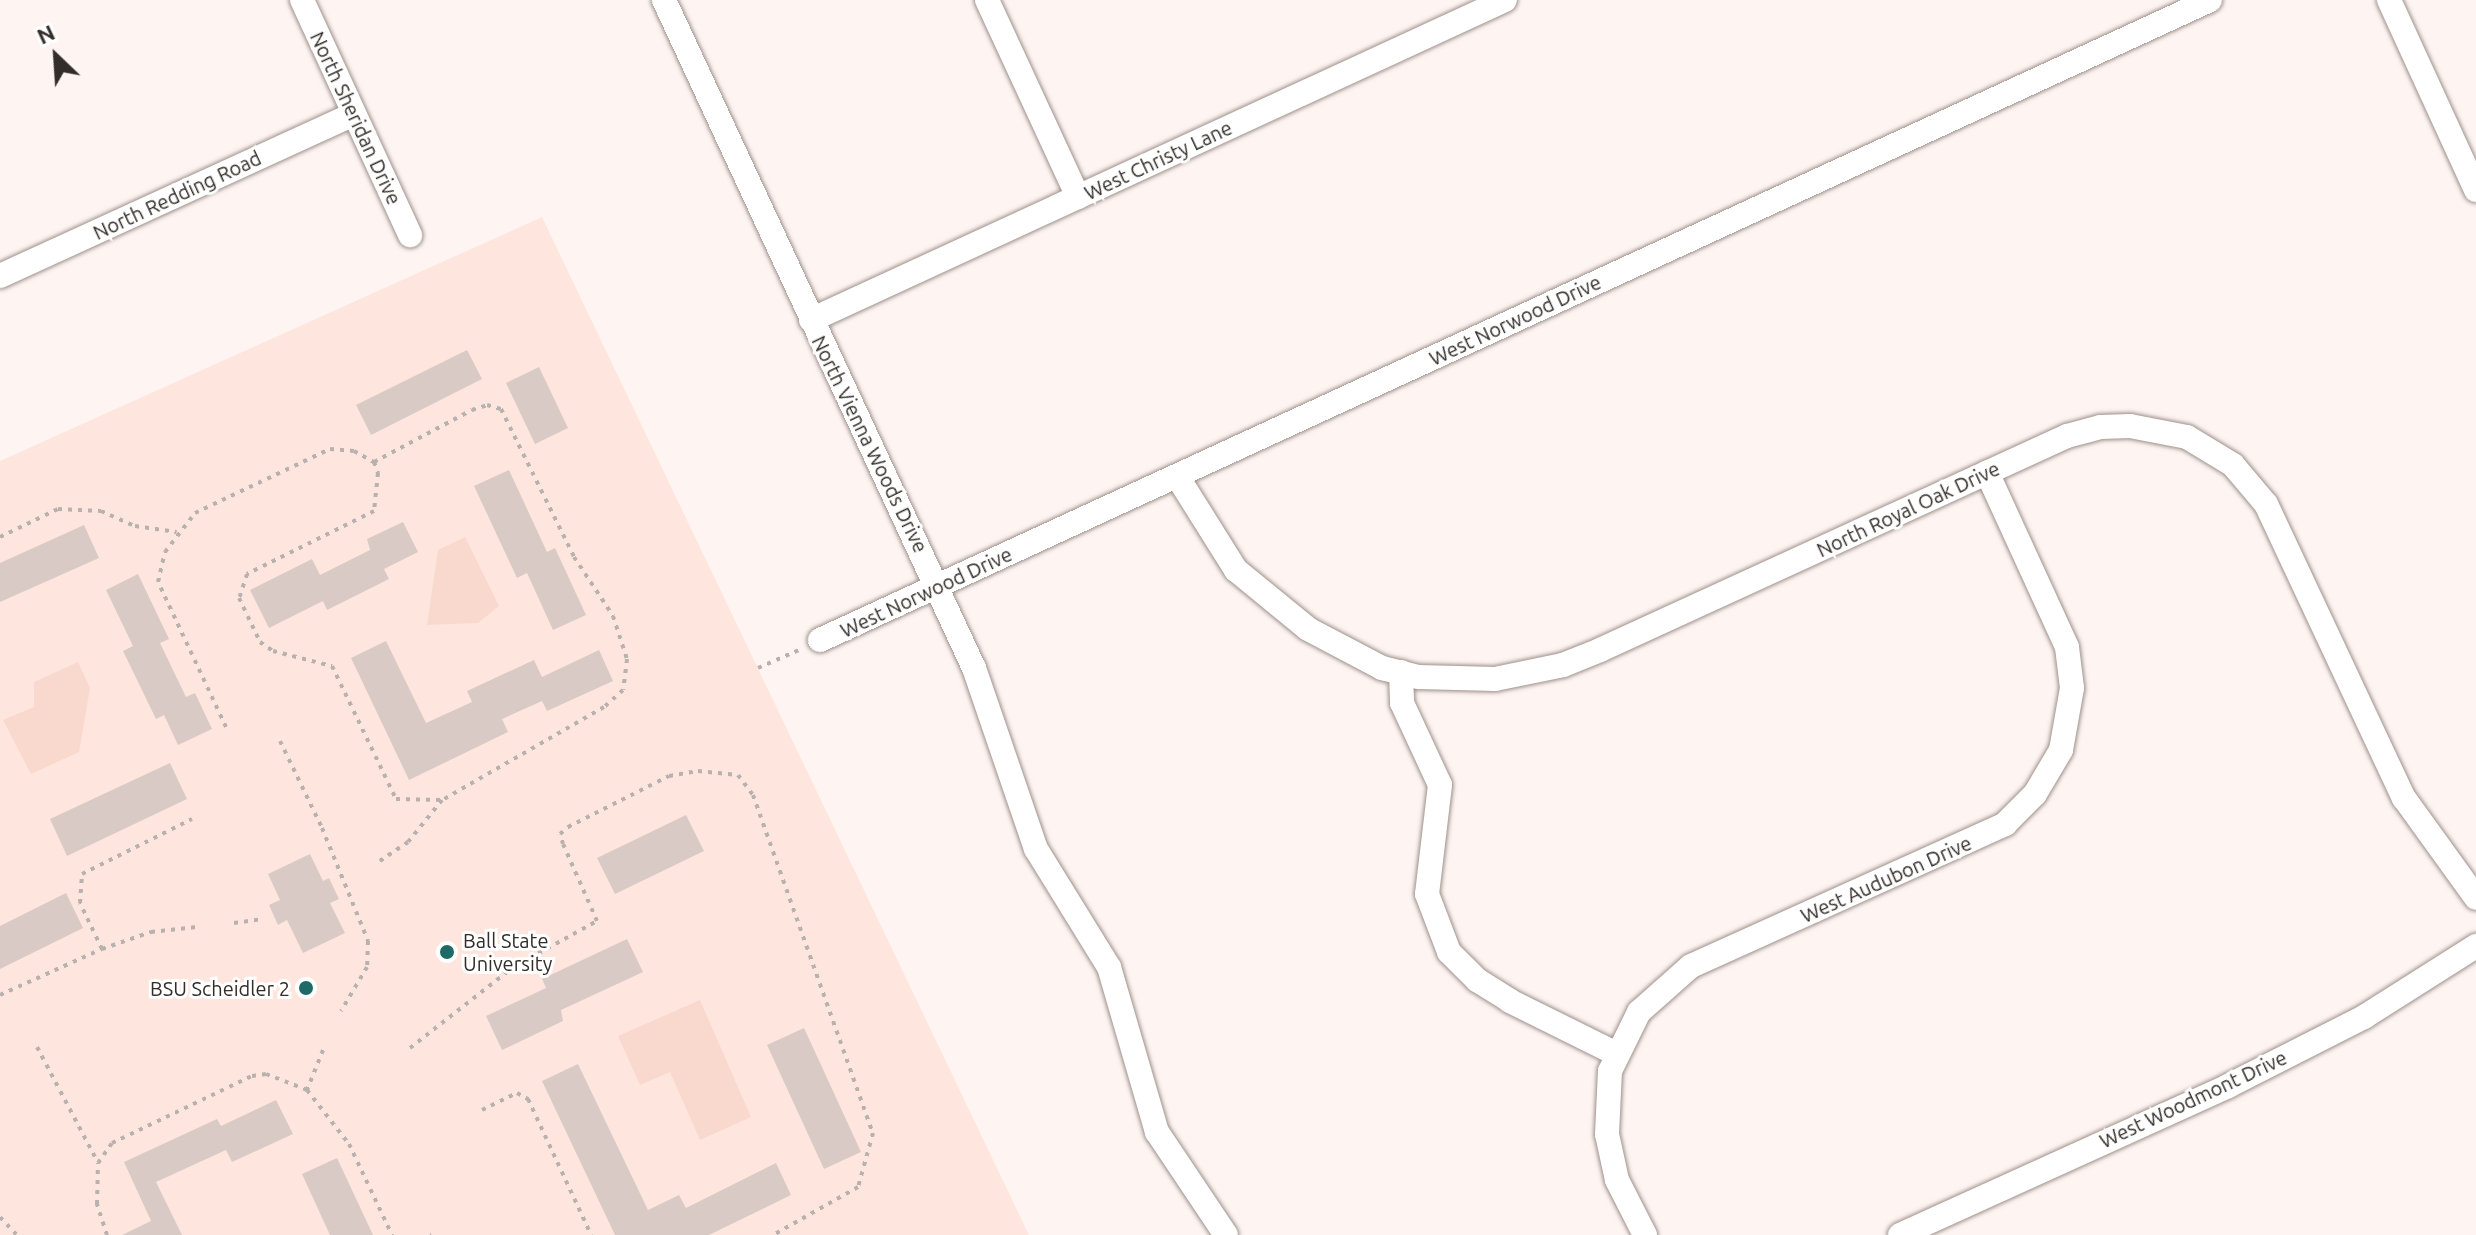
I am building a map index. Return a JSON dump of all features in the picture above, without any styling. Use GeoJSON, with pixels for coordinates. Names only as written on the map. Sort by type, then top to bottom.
{"type":"FeatureCollection","features":[{"type":"Feature","properties":{"kind":"street","name":"North Sheridan Drive"},"geometry":{"type":"LineString","coordinates":[[302,0],[410,235]]}},
{"type":"Feature","properties":{"kind":"street","name":"North Vienna Woods Drive"},"geometry":{"type":"LineString","coordinates":[[664,0],[937,587],[994,719],[1036,849],[1109,967],[1157,1132],[1226,1235]]}},
{"type":"Feature","properties":{"kind":"street"},"geometry":{"type":"LineString","coordinates":[[987,0],[1078,197]]}},
{"type":"Feature","properties":{"kind":"street","name":"West Christy Lane"},"geometry":{"type":"LineString","coordinates":[[811,320],[1505,0]]}},
{"type":"Feature","properties":{"kind":"street","name":"West Norwood Drive"},"geometry":{"type":"LineString","coordinates":[[820,640],[2210,0]]}},
{"type":"Feature","properties":{"kind":"street"},"geometry":{"type":"LineString","coordinates":[[2389,0],[2476,190]]}},
{"type":"Feature","properties":{"kind":"street","name":"North Redding Road"},"geometry":{"type":"LineString","coordinates":[[0,276],[354,114]]}},
{"type":"Feature","properties":{"kind":"street","name":"North Royal Oak Drive"},"geometry":{"type":"LineString","coordinates":[[1177,476],[1208,530],[1251,586],[1308,629],[1401,672],[1449,680],[1495,679],[1563,665],[2067,436],[2101,427],[2161,430],[2187,437],[2233,465],[2277,524],[2416,820],[2476,898]]}},
{"type":"Feature","properties":{"kind":"street","name":"West Audubon Drive"},"geometry":{"type":"LineString","coordinates":[[1645,1235],[1617,1180],[1607,1134],[1607,1088],[1617,1054],[1639,1012],[1691,966],[1983,836],[2020,810],[2049,772],[2067,729],[2072,668],[1987,472]]}},
{"type":"Feature","properties":{"kind":"street"},"geometry":{"type":"LineString","coordinates":[[1401,672],[1402,703],[1440,785],[1427,894],[1449,952],[1477,980],[1510,1001],[1617,1054]]}},
{"type":"Feature","properties":{"kind":"street","name":"West Woodmont Drive"},"geometry":{"type":"LineString","coordinates":[[1900,1235],[2228,1086],[2364,1017],[2476,946]]}},
{"type":"Feature","properties":{"kind":"path"},"geometry":{"type":"LineString","coordinates":[[374,462],[472,410],[487,405],[501,409],[574,557],[613,616],[627,659],[623,690],[604,707],[442,800],[408,842],[380,861]]}},
{"type":"Feature","properties":{"kind":"path"},"geometry":{"type":"LineString","coordinates":[[226,727],[158,582],[158,568],[177,532],[195,513],[330,449],[354,451],[374,462],[381,484],[374,511],[247,574],[239,598],[260,642],[273,651],[332,666],[396,799],[442,800]]}},
{"type":"Feature","properties":{"kind":"path"},"geometry":{"type":"LineString","coordinates":[[0,537],[58,509],[101,511],[135,526],[177,532]]}},
{"type":"Feature","properties":{"kind":"path"},"geometry":{"type":"LineString","coordinates":[[758,668],[820,640]]}},
{"type":"Feature","properties":{"kind":"path"},"geometry":{"type":"LineString","coordinates":[[280,741],[322,828],[368,941],[367,967],[341,1011]]}},
{"type":"Feature","properties":{"kind":"path"},"geometry":{"type":"LineString","coordinates":[[410,1048],[490,984],[597,921],[560,834],[598,809],[669,776],[698,771],[738,775],[753,795],[873,1133],[858,1187],[773,1235]]}},
{"type":"Feature","properties":{"kind":"path"},"geometry":{"type":"LineString","coordinates":[[102,949],[80,903],[82,874],[192,819]]}},
{"type":"Feature","properties":{"kind":"path"},"geometry":{"type":"LineString","coordinates":[[234,923],[262,919]]}},
{"type":"Feature","properties":{"kind":"path"},"geometry":{"type":"LineString","coordinates":[[0,995],[102,949],[151,932],[197,927]]}},
{"type":"Feature","properties":{"kind":"path"},"geometry":{"type":"LineString","coordinates":[[37,1047],[98,1163],[97,1204],[107,1235]]}},
{"type":"Feature","properties":{"kind":"path"},"geometry":{"type":"LineString","coordinates":[[307,1090],[323,1050]]}},
{"type":"Feature","properties":{"kind":"path"},"geometry":{"type":"LineString","coordinates":[[98,1163],[112,1143],[137,1128],[252,1076],[266,1074],[307,1090],[349,1144],[392,1235]]}},
{"type":"Feature","properties":{"kind":"path"},"geometry":{"type":"LineString","coordinates":[[482,1110],[517,1093],[528,1099],[591,1235]]}},
{"type":"Feature","properties":{"kind":"path"},"geometry":{"type":"LineString","coordinates":[[0,1217],[17,1235]]}},
{"type":"Feature","properties":{"kind":"shaded area","name":"Ball State University"},"geometry":{"type":"Polygon","coordinates":[[[542,217],[1029,1235],[0,1235],[0,461],[542,217]]]}},
{"type":"Feature","properties":{"kind":"shaded area"},"geometry":{"type":"Polygon","coordinates":[[[465,537],[499,606],[478,623],[427,625],[438,550],[465,537]]]}},
{"type":"Feature","properties":{"kind":"shaded area"},"geometry":{"type":"Polygon","coordinates":[[[78,662],[90,688],[79,752],[31,774],[3,720],[34,707],[34,682],[78,662]]]}},
{"type":"Feature","properties":{"kind":"shaded area"},"geometry":{"type":"Polygon","coordinates":[[[700,1000],[751,1117],[700,1140],[670,1072],[640,1085],[618,1036],[700,1000]]]}},
{"type":"Feature","properties":{"kind":"building"},"geometry":{"type":"Polygon","coordinates":[[[467,350],[482,379],[371,435],[356,405],[467,350]]]}},
{"type":"Feature","properties":{"kind":"building"},"geometry":{"type":"Polygon","coordinates":[[[539,367],[568,428],[535,444],[506,383],[539,367]]]}},
{"type":"Feature","properties":{"kind":"building"},"geometry":{"type":"Polygon","coordinates":[[[509,470],[547,552],[555,548],[586,615],[553,630],[527,573],[517,578],[474,486],[509,470]]]}},
{"type":"Feature","properties":{"kind":"building"},"geometry":{"type":"Polygon","coordinates":[[[403,522],[418,552],[384,569],[389,579],[327,610],[323,601],[269,628],[250,590],[312,559],[320,575],[370,550],[367,539],[403,522]]]}},
{"type":"Feature","properties":{"kind":"building"},"geometry":{"type":"Polygon","coordinates":[[[84,525],[99,558],[0,602],[0,563],[84,525]]]}},
{"type":"Feature","properties":{"kind":"building"},"geometry":{"type":"Polygon","coordinates":[[[138,574],[169,639],[160,643],[186,697],[195,693],[212,729],[178,745],[164,715],[156,719],[123,651],[133,646],[106,590],[138,574]]]}},
{"type":"Feature","properties":{"kind":"building"},"geometry":{"type":"Polygon","coordinates":[[[386,641],[426,723],[472,702],[467,691],[534,660],[542,677],[599,650],[613,681],[547,711],[542,701],[502,719],[508,732],[409,780],[351,658],[386,641]]]}},
{"type":"Feature","properties":{"kind":"building"},"geometry":{"type":"Polygon","coordinates":[[[170,763],[187,799],[67,856],[50,819],[170,763]]]}},
{"type":"Feature","properties":{"kind":"building"},"geometry":{"type":"Polygon","coordinates":[[[686,815],[704,851],[615,894],[597,858],[686,815]]]}},
{"type":"Feature","properties":{"kind":"building"},"geometry":{"type":"Polygon","coordinates":[[[310,854],[323,881],[329,878],[339,899],[330,903],[345,933],[303,953],[287,920],[278,925],[269,905],[280,900],[268,874],[310,854]]]}},
{"type":"Feature","properties":{"kind":"building"},"geometry":{"type":"Polygon","coordinates":[[[66,893],[83,928],[0,969],[0,926],[66,893]]]}},
{"type":"Feature","properties":{"kind":"building"},"geometry":{"type":"Polygon","coordinates":[[[627,939],[643,972],[561,1010],[563,1021],[502,1050],[486,1016],[546,988],[542,979],[627,939]]]}},
{"type":"Feature","properties":{"kind":"building"},"geometry":{"type":"Polygon","coordinates":[[[804,1028],[861,1152],[824,1169],[767,1045],[804,1028]]]}},
{"type":"Feature","properties":{"kind":"building"},"geometry":{"type":"Polygon","coordinates":[[[578,1064],[648,1210],[679,1195],[686,1208],[776,1163],[791,1195],[709,1235],[615,1235],[542,1081],[578,1064]]]}},
{"type":"Feature","properties":{"kind":"building"},"geometry":{"type":"Polygon","coordinates":[[[276,1100],[293,1134],[232,1162],[226,1150],[156,1182],[182,1235],[122,1235],[151,1221],[124,1162],[217,1119],[221,1126],[276,1100]]]}},
{"type":"Feature","properties":{"kind":"building"},"geometry":{"type":"Polygon","coordinates":[[[337,1158],[373,1235],[330,1235],[302,1174],[337,1158]]]}},
{"type":"Feature","properties":{"kind":"place","name":"Ball State University"},"geometry":{"type":"Point","coordinates":[447,952]}},
{"type":"Feature","properties":{"kind":"place","name":"BSU Scheidler 2"},"geometry":{"type":"Point","coordinates":[306,988]}}]}
